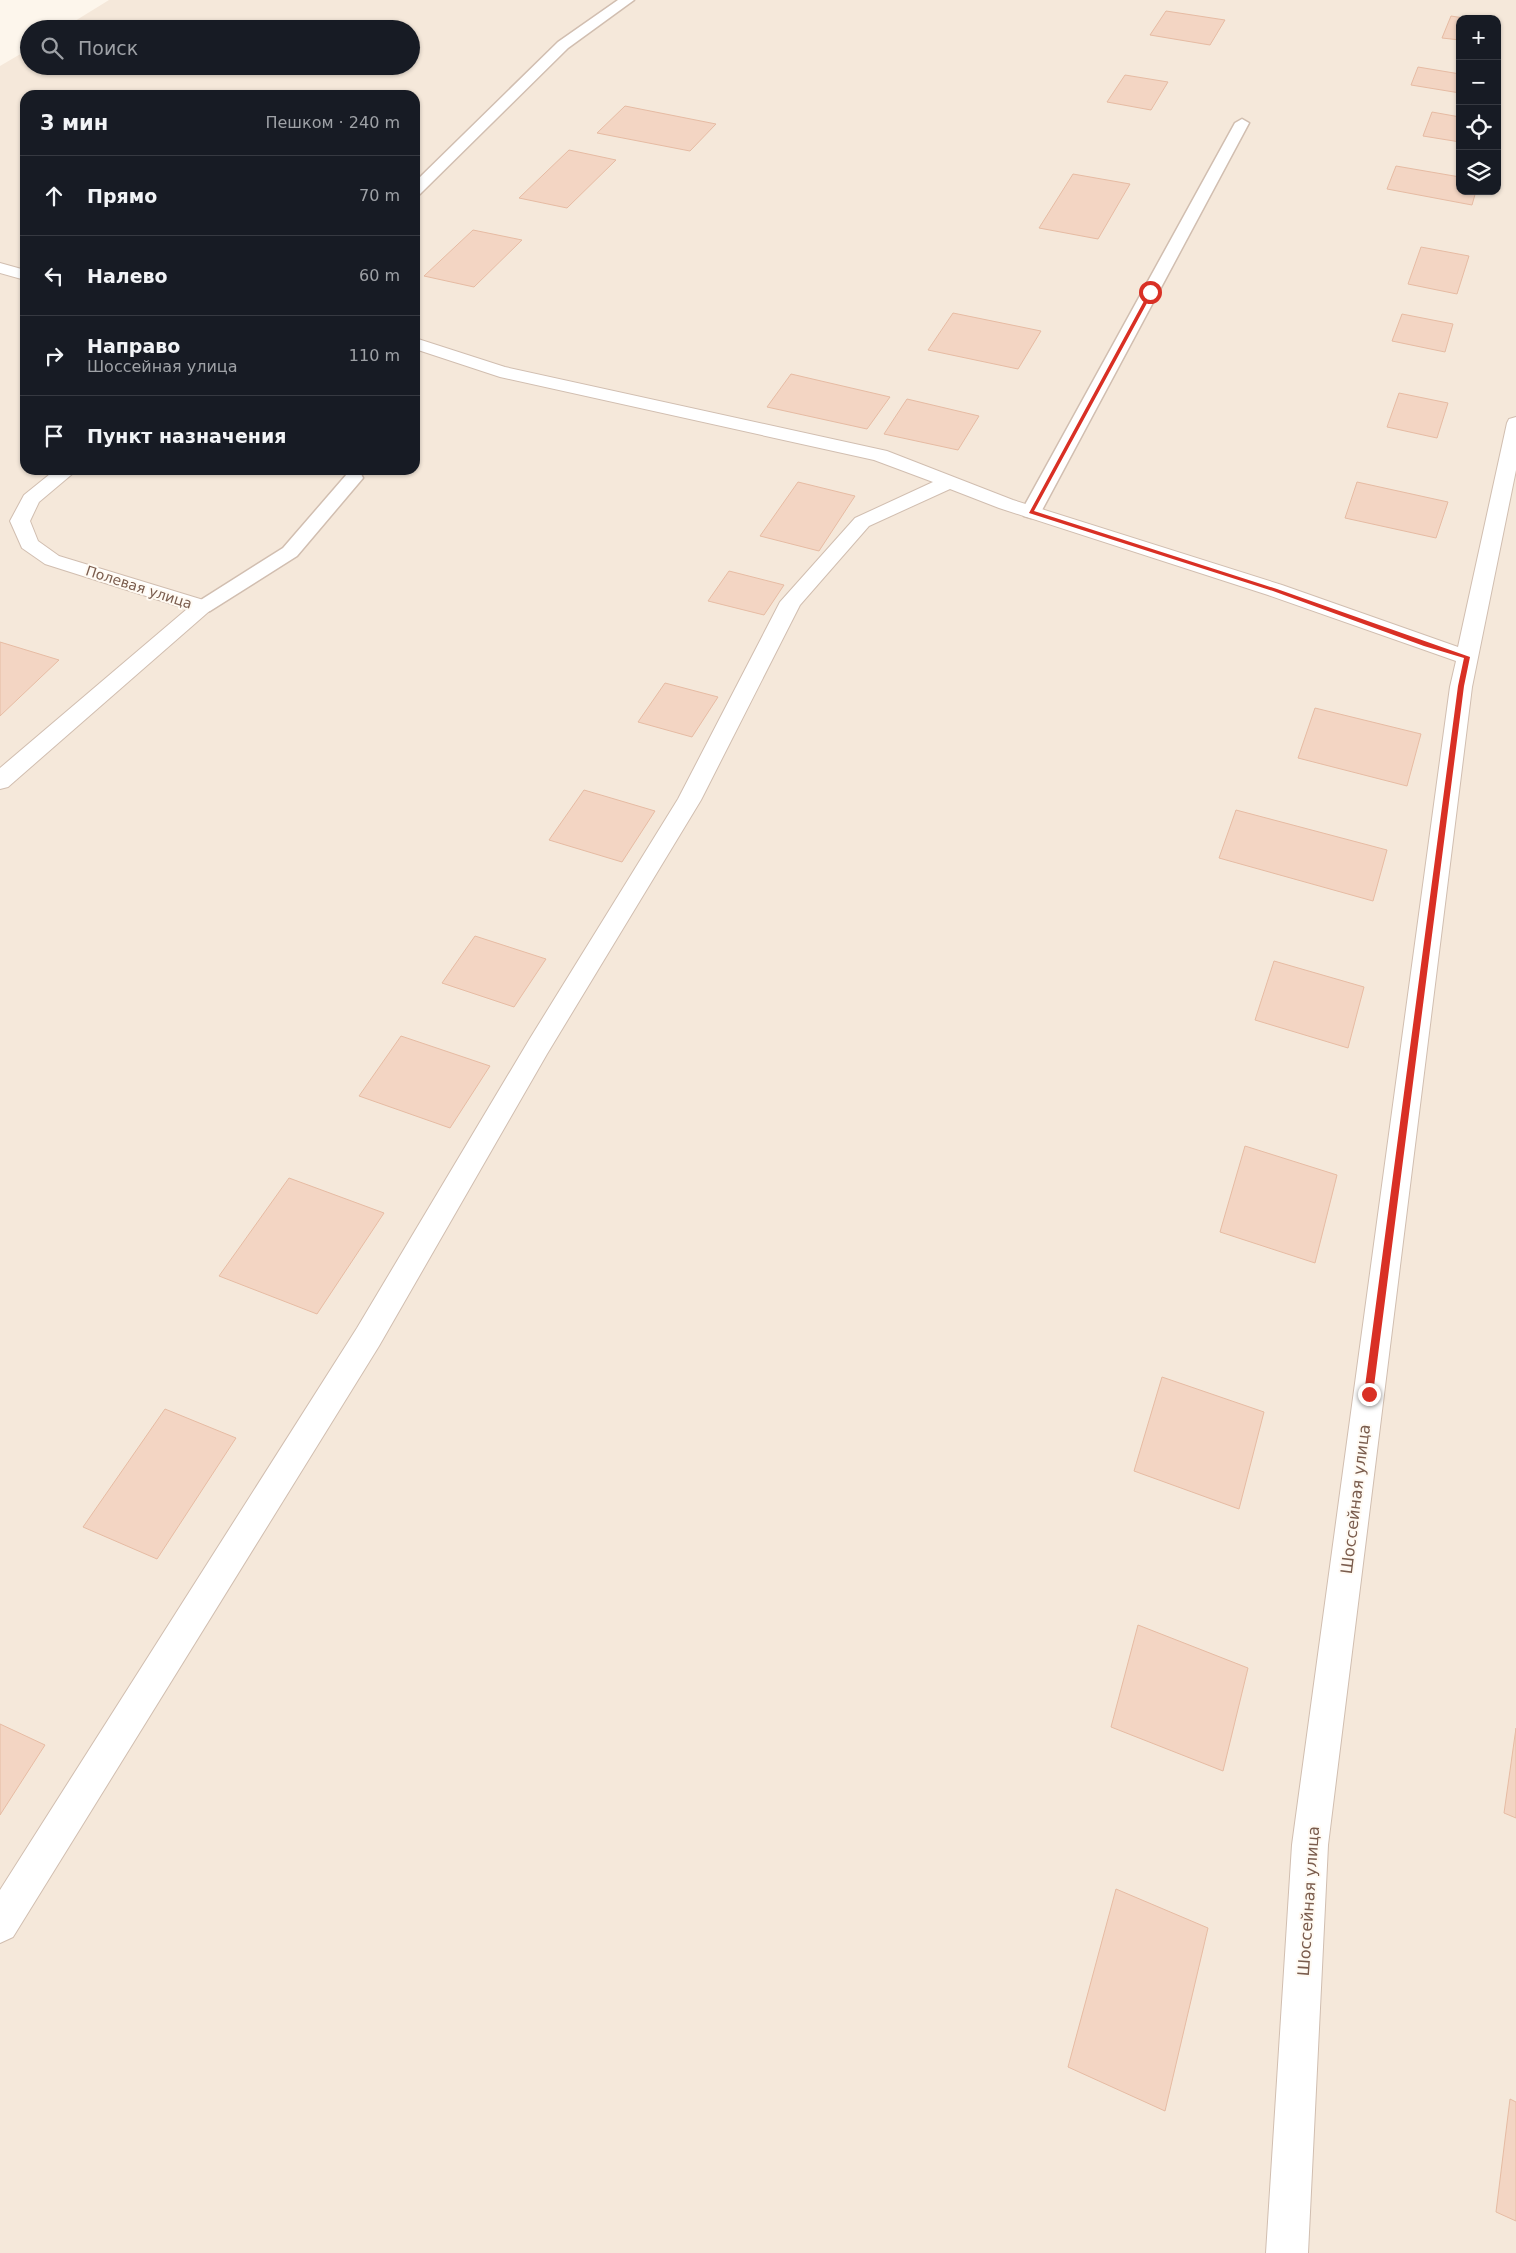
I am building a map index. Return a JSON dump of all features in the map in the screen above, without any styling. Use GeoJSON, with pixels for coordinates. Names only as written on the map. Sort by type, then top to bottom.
{"type":"FeatureCollection","features":[{"type":"Feature","properties":{"kind":"street"},"geometry":{"type":"LineString","coordinates":[[0,268],[20,274]]}},
{"type":"Feature","properties":{"kind":"street"},"geometry":{"type":"LineString","coordinates":[[420,345],[500,371],[880,454],[1031,512],[1275,590],[1467,657]]}},
{"type":"Feature","properties":{"kind":"street","name":"Шоссейная улица"},"geometry":{"type":"LineString","coordinates":[[1286,2253],[1310,1845],[1461,686],[1516,424]]}},
{"type":"Feature","properties":{"kind":"street","name":"Полевая улица"},"geometry":{"type":"LineString","coordinates":[[61,475],[31,499],[20,521],[29,544],[52,560],[203,607]]}},
{"type":"Feature","properties":{"kind":"street"},"geometry":{"type":"LineString","coordinates":[[0,1924],[368,1337],[538,1047],[689,800],[790,602],[862,522],[950,482]]}},
{"type":"Feature","properties":{"kind":"street","name":"Полевая улица"},"geometry":{"type":"LineString","coordinates":[[0,782],[203,607]]}},
{"type":"Feature","properties":{"kind":"lane"},"geometry":{"type":"LineString","coordinates":[[420,185],[563,45],[627,0]]}},
{"type":"Feature","properties":{"kind":"lane"},"geometry":{"type":"LineString","coordinates":[[1031,512],[1242,123]]}},
{"type":"Feature","properties":{"kind":"lane"},"geometry":{"type":"LineString","coordinates":[[203,607],[290,552],[354,478]]}},
{"type":"Feature","properties":{"kind":"shaded area"},"geometry":{"type":"Polygon","coordinates":[[[109,0],[1516,0],[1516,2253],[0,2253],[0,66],[20,54],[20,75],[420,75],[420,20],[77,20],[109,0]]]}},
{"type":"Feature","properties":{"kind":"building"},"geometry":{"type":"Polygon","coordinates":[[[1166,11],[1225,20],[1210,45],[1150,35],[1166,11]]]}},
{"type":"Feature","properties":{"kind":"building"},"geometry":{"type":"Polygon","coordinates":[[[1451,16],[1456,17],[1456,40],[1442,38],[1451,16]]]}},
{"type":"Feature","properties":{"kind":"building"},"geometry":{"type":"Polygon","coordinates":[[[1418,67],[1456,73],[1456,92],[1411,85],[1418,67]]]}},
{"type":"Feature","properties":{"kind":"building"},"geometry":{"type":"Polygon","coordinates":[[[1125,75],[1168,82],[1151,110],[1107,102],[1125,75]]]}},
{"type":"Feature","properties":{"kind":"building"},"geometry":{"type":"Polygon","coordinates":[[[625,106],[716,124],[690,151],[597,133],[625,106]]]}},
{"type":"Feature","properties":{"kind":"building"},"geometry":{"type":"Polygon","coordinates":[[[1432,112],[1456,116],[1456,141],[1423,136],[1432,112]]]}},
{"type":"Feature","properties":{"kind":"building"},"geometry":{"type":"Polygon","coordinates":[[[569,150],[616,160],[567,208],[519,198],[569,150]]]}},
{"type":"Feature","properties":{"kind":"building"},"geometry":{"type":"Polygon","coordinates":[[[1396,166],[1456,176],[1456,195],[1475,195],[1472,205],[1387,189],[1396,166]]]}},
{"type":"Feature","properties":{"kind":"building"},"geometry":{"type":"Polygon","coordinates":[[[1073,174],[1130,184],[1098,239],[1039,228],[1073,174]]]}},
{"type":"Feature","properties":{"kind":"building"},"geometry":{"type":"Polygon","coordinates":[[[473,230],[522,240],[474,287],[424,276],[473,230]]]}},
{"type":"Feature","properties":{"kind":"building"},"geometry":{"type":"Polygon","coordinates":[[[1421,247],[1469,256],[1457,294],[1408,284],[1421,247]]]}},
{"type":"Feature","properties":{"kind":"building"},"geometry":{"type":"Polygon","coordinates":[[[953,313],[1041,331],[1018,369],[928,350],[953,313]]]}},
{"type":"Feature","properties":{"kind":"building"},"geometry":{"type":"Polygon","coordinates":[[[1402,314],[1453,324],[1445,352],[1392,341],[1402,314]]]}},
{"type":"Feature","properties":{"kind":"building"},"geometry":{"type":"Polygon","coordinates":[[[791,374],[890,397],[867,429],[767,407],[791,374]]]}},
{"type":"Feature","properties":{"kind":"building"},"geometry":{"type":"Polygon","coordinates":[[[1399,393],[1448,403],[1437,438],[1387,427],[1399,393]]]}},
{"type":"Feature","properties":{"kind":"building"},"geometry":{"type":"Polygon","coordinates":[[[907,399],[979,416],[958,450],[884,434],[907,399]]]}},
{"type":"Feature","properties":{"kind":"building"},"geometry":{"type":"Polygon","coordinates":[[[798,482],[855,496],[819,551],[760,536],[798,482]]]}},
{"type":"Feature","properties":{"kind":"building"},"geometry":{"type":"Polygon","coordinates":[[[1357,482],[1448,502],[1436,538],[1345,518],[1357,482]]]}},
{"type":"Feature","properties":{"kind":"building"},"geometry":{"type":"Polygon","coordinates":[[[729,571],[784,585],[764,615],[708,601],[729,571]]]}},
{"type":"Feature","properties":{"kind":"building"},"geometry":{"type":"Polygon","coordinates":[[[0,642],[59,660],[0,716],[0,642]]]}},
{"type":"Feature","properties":{"kind":"building"},"geometry":{"type":"Polygon","coordinates":[[[665,683],[718,697],[692,737],[638,722],[665,683]]]}},
{"type":"Feature","properties":{"kind":"building"},"geometry":{"type":"Polygon","coordinates":[[[1315,708],[1421,734],[1407,786],[1298,758],[1315,708]]]}},
{"type":"Feature","properties":{"kind":"building"},"geometry":{"type":"Polygon","coordinates":[[[584,790],[655,811],[622,862],[549,840],[584,790]]]}},
{"type":"Feature","properties":{"kind":"building"},"geometry":{"type":"Polygon","coordinates":[[[1236,810],[1387,850],[1373,901],[1219,858],[1236,810]]]}},
{"type":"Feature","properties":{"kind":"building"},"geometry":{"type":"Polygon","coordinates":[[[475,936],[546,959],[514,1007],[442,983],[475,936]]]}},
{"type":"Feature","properties":{"kind":"building"},"geometry":{"type":"Polygon","coordinates":[[[1274,961],[1364,987],[1348,1048],[1255,1020],[1274,961]]]}},
{"type":"Feature","properties":{"kind":"building"},"geometry":{"type":"Polygon","coordinates":[[[401,1036],[490,1066],[450,1128],[359,1096],[401,1036]]]}},
{"type":"Feature","properties":{"kind":"building"},"geometry":{"type":"Polygon","coordinates":[[[1245,1146],[1337,1175],[1315,1263],[1220,1232],[1245,1146]]]}},
{"type":"Feature","properties":{"kind":"building"},"geometry":{"type":"Polygon","coordinates":[[[289,1178],[384,1213],[317,1314],[219,1276],[289,1178]]]}},
{"type":"Feature","properties":{"kind":"building"},"geometry":{"type":"Polygon","coordinates":[[[1162,1377],[1264,1412],[1239,1509],[1134,1471],[1162,1377]]]}},
{"type":"Feature","properties":{"kind":"building"},"geometry":{"type":"Polygon","coordinates":[[[165,1409],[236,1438],[157,1559],[83,1527],[165,1409]]]}},
{"type":"Feature","properties":{"kind":"building"},"geometry":{"type":"Polygon","coordinates":[[[1138,1625],[1248,1668],[1223,1771],[1111,1727],[1138,1625]]]}},
{"type":"Feature","properties":{"kind":"building"},"geometry":{"type":"Polygon","coordinates":[[[0,1724],[45,1745],[0,1815],[0,1724]]]}},
{"type":"Feature","properties":{"kind":"building"},"geometry":{"type":"Polygon","coordinates":[[[1516,1728],[1516,1818],[1504,1813],[1516,1728]]]}},
{"type":"Feature","properties":{"kind":"building"},"geometry":{"type":"Polygon","coordinates":[[[1116,1889],[1208,1928],[1165,2111],[1068,2067],[1116,1889]]]}},
{"type":"Feature","properties":{"kind":"building"},"geometry":{"type":"Polygon","coordinates":[[[1510,2099],[1516,2102],[1516,2221],[1496,2212],[1510,2099]]]}},
{"type":"Feature","properties":{"kind":"route"},"geometry":{"type":"LineString","coordinates":[[1150,292],[1031,512],[1275,590],[1467,657],[1461,686],[1369,1394]]}}]}
